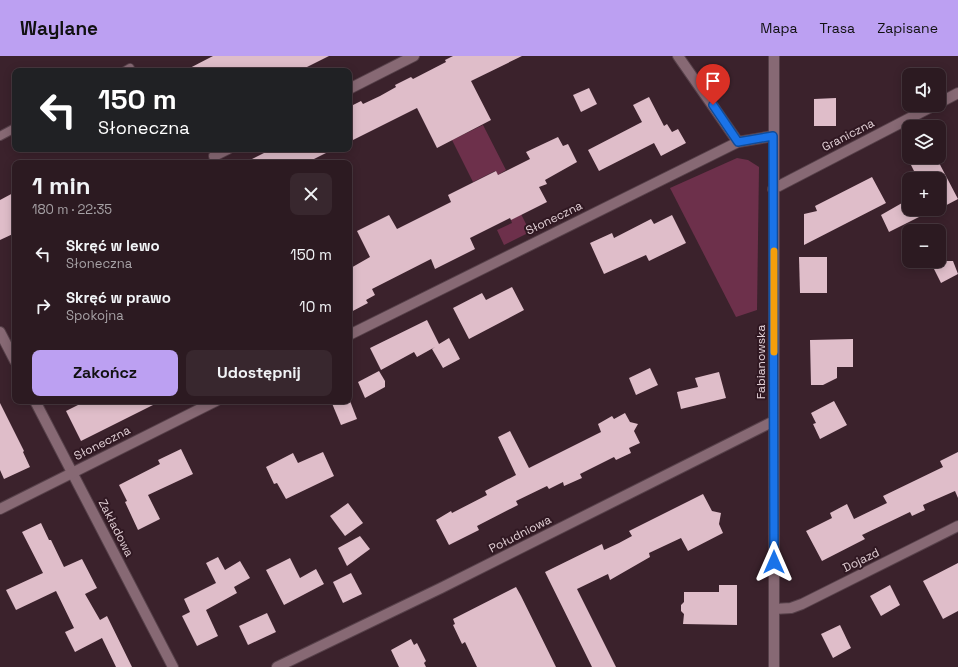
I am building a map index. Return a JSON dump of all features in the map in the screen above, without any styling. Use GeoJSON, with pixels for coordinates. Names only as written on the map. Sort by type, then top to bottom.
{"type":"FeatureCollection","features":[{"type":"Feature","properties":{"kind":"street"},"geometry":{"type":"LineString","coordinates":[[352,87],[414,56]]}},
{"type":"Feature","properties":{"kind":"street"},"geometry":{"type":"LineString","coordinates":[[678,56],[738,142]]}},
{"type":"Feature","properties":{"kind":"street","name":"Fabianowska"},"geometry":{"type":"LineString","coordinates":[[774,56],[774,667]]}},
{"type":"Feature","properties":{"kind":"street"},"geometry":{"type":"LineString","coordinates":[[946,99],[958,93]]}},
{"type":"Feature","properties":{"kind":"street","name":"Graniczna"},"geometry":{"type":"LineString","coordinates":[[773,189],[922,112]]}},
{"type":"Feature","properties":{"kind":"street","name":"Słoneczna"},"geometry":{"type":"LineString","coordinates":[[352,334],[738,142],[773,136]]}},
{"type":"Feature","properties":{"kind":"street"},"geometry":{"type":"LineString","coordinates":[[214,156],[222,152]]}},
{"type":"Feature","properties":{"kind":"street"},"geometry":{"type":"LineString","coordinates":[[0,332],[12,355]]}},
{"type":"Feature","properties":{"kind":"street","name":"Zakładowa"},"geometry":{"type":"LineString","coordinates":[[37,404],[173,667]]}},
{"type":"Feature","properties":{"kind":"street","name":"Słoneczna"},"geometry":{"type":"LineString","coordinates":[[0,509],[210,404]]}},
{"type":"Feature","properties":{"kind":"street","name":"Południowa"},"geometry":{"type":"LineString","coordinates":[[276,667],[448,584],[774,421]]}},
{"type":"Feature","properties":{"kind":"street","name":"Dojazd"},"geometry":{"type":"LineString","coordinates":[[774,609],[791,608],[802,604],[958,526]]}},
{"type":"Feature","properties":{"kind":"lane"},"geometry":{"type":"LineString","coordinates":[[0,136],[12,130]]}},
{"type":"Feature","properties":{"kind":"shaded area"},"geometry":{"type":"Polygon","coordinates":[[[483,125],[506,170],[498,175],[495,171],[473,182],[452,140],[483,125]]]}},
{"type":"Feature","properties":{"kind":"shaded area"},"geometry":{"type":"Polygon","coordinates":[[[737,158],[748,160],[759,167],[757,310],[736,317],[670,188],[737,158]]]}},
{"type":"Feature","properties":{"kind":"shaded area"},"geometry":{"type":"Polygon","coordinates":[[[521,214],[530,232],[504,245],[497,230],[512,223],[511,220],[521,214]]]}},
{"type":"Feature","properties":{"kind":"building"},"geometry":{"type":"Polygon","coordinates":[[[213,56],[329,56],[305,68],[190,68],[213,56]]]}},
{"type":"Feature","properties":{"kind":"building"},"geometry":{"type":"Polygon","coordinates":[[[453,56],[522,56],[471,81],[491,120],[437,148],[417,108],[352,140],[352,106],[361,101],[363,104],[380,96],[396,87],[395,85],[411,77],[413,79],[446,62],[445,60],[453,56]]]}},
{"type":"Feature","properties":{"kind":"building"},"geometry":{"type":"Polygon","coordinates":[[[589,88],[597,104],[581,112],[573,95],[589,88]]]}},
{"type":"Feature","properties":{"kind":"building"},"geometry":{"type":"Polygon","coordinates":[[[649,97],[664,126],[667,124],[672,132],[678,129],[686,143],[661,156],[654,143],[599,171],[588,150],[642,122],[633,105],[649,97]]]}},
{"type":"Feature","properties":{"kind":"building"},"geometry":{"type":"Polygon","coordinates":[[[836,98],[836,126],[814,126],[814,99],[836,98]]]}},
{"type":"Feature","properties":{"kind":"building"},"geometry":{"type":"Polygon","coordinates":[[[558,137],[563,146],[568,144],[577,162],[545,180],[547,184],[539,187],[547,202],[470,238],[475,249],[435,269],[431,259],[372,289],[375,295],[366,300],[368,303],[352,311],[352,267],[370,257],[357,231],[389,215],[397,229],[451,202],[448,195],[496,171],[498,175],[530,159],[526,152],[558,137]]]}},
{"type":"Feature","properties":{"kind":"building"},"geometry":{"type":"Polygon","coordinates":[[[266,152],[328,152],[312,160],[250,160],[266,152]]]}},
{"type":"Feature","properties":{"kind":"building"},"geometry":{"type":"Polygon","coordinates":[[[910,164],[940,164],[944,172],[914,172],[910,164]]]}},
{"type":"Feature","properties":{"kind":"building"},"geometry":{"type":"Polygon","coordinates":[[[946,176],[958,199],[946,205],[946,176]]]}},
{"type":"Feature","properties":{"kind":"building"},"geometry":{"type":"Polygon","coordinates":[[[872,177],[886,203],[804,245],[804,214],[817,211],[815,206],[872,177]]]}},
{"type":"Feature","properties":{"kind":"building"},"geometry":{"type":"Polygon","coordinates":[[[12,194],[12,234],[0,240],[0,200],[12,194]]]}},
{"type":"Feature","properties":{"kind":"building"},"geometry":{"type":"Polygon","coordinates":[[[902,203],[902,216],[921,216],[902,224],[902,226],[889,232],[881,215],[902,203]]]}},
{"type":"Feature","properties":{"kind":"building"},"geometry":{"type":"Polygon","coordinates":[[[672,215],[686,243],[649,261],[646,255],[604,274],[590,243],[612,233],[614,238],[651,219],[654,224],[672,215]]]}},
{"type":"Feature","properties":{"kind":"building"},"geometry":{"type":"Polygon","coordinates":[[[799,257],[827,257],[827,293],[800,293],[799,257]]]}},
{"type":"Feature","properties":{"kind":"building"},"geometry":{"type":"Polygon","coordinates":[[[946,261],[953,261],[958,274],[941,283],[934,268],[946,268],[946,261]]]}},
{"type":"Feature","properties":{"kind":"building"},"geometry":{"type":"Polygon","coordinates":[[[512,287],[524,310],[469,339],[453,308],[482,293],[486,300],[512,287]]]}},
{"type":"Feature","properties":{"kind":"building"},"geometry":{"type":"Polygon","coordinates":[[[427,320],[439,344],[449,338],[460,359],[443,368],[432,349],[435,347],[417,357],[414,352],[381,370],[370,348],[427,320]]]}},
{"type":"Feature","properties":{"kind":"building"},"geometry":{"type":"Polygon","coordinates":[[[853,339],[853,367],[837,367],[837,378],[823,385],[811,385],[810,340],[853,339]]]}},
{"type":"Feature","properties":{"kind":"building"},"geometry":{"type":"Polygon","coordinates":[[[650,368],[658,385],[636,395],[629,378],[650,368]]]}},
{"type":"Feature","properties":{"kind":"building"},"geometry":{"type":"Polygon","coordinates":[[[379,371],[385,381],[385,387],[365,398],[358,382],[379,371]]]}},
{"type":"Feature","properties":{"kind":"building"},"geometry":{"type":"Polygon","coordinates":[[[719,372],[726,398],[681,409],[677,392],[698,387],[695,378],[719,372]]]}},
{"type":"Feature","properties":{"kind":"building"},"geometry":{"type":"Polygon","coordinates":[[[834,401],[847,425],[820,439],[813,424],[816,423],[811,413],[834,401]]]}},
{"type":"Feature","properties":{"kind":"building"},"geometry":{"type":"Polygon","coordinates":[[[0,403],[24,451],[23,452],[30,467],[4,479],[0,470],[0,403]]]}},
{"type":"Feature","properties":{"kind":"building"},"geometry":{"type":"Polygon","coordinates":[[[80,404],[155,404],[81,441],[66,411],[80,404]]]}},
{"type":"Feature","properties":{"kind":"building"},"geometry":{"type":"Polygon","coordinates":[[[332,404],[351,404],[357,419],[341,425],[332,404]]]}},
{"type":"Feature","properties":{"kind":"building"},"geometry":{"type":"Polygon","coordinates":[[[625,413],[630,422],[638,424],[634,431],[640,443],[629,448],[631,453],[616,460],[614,457],[580,474],[582,478],[564,486],[563,482],[549,489],[547,486],[516,501],[518,505],[477,526],[479,530],[449,545],[436,520],[451,511],[452,513],[487,495],[485,491],[516,475],[498,437],[510,431],[529,468],[601,432],[598,424],[612,416],[614,419],[625,413]]]}},
{"type":"Feature","properties":{"kind":"building"},"geometry":{"type":"Polygon","coordinates":[[[181,449],[193,474],[148,495],[160,519],[138,530],[119,485],[160,464],[158,460],[181,449]]]}},
{"type":"Feature","properties":{"kind":"building"},"geometry":{"type":"Polygon","coordinates":[[[323,452],[334,476],[286,499],[277,483],[274,484],[266,467],[293,453],[298,463],[323,452]]]}},
{"type":"Feature","properties":{"kind":"building"},"geometry":{"type":"Polygon","coordinates":[[[958,452],[958,498],[955,491],[923,505],[925,510],[912,516],[910,512],[862,535],[865,539],[822,561],[806,531],[832,518],[830,513],[847,504],[854,519],[887,503],[883,496],[943,467],[940,461],[958,452]]]}},
{"type":"Feature","properties":{"kind":"building"},"geometry":{"type":"Polygon","coordinates":[[[703,494],[712,511],[721,513],[719,524],[723,533],[688,551],[681,538],[649,553],[650,557],[610,580],[608,574],[577,589],[616,667],[592,667],[545,572],[602,544],[604,550],[619,543],[632,536],[629,531],[703,494]]]}},
{"type":"Feature","properties":{"kind":"building"},"geometry":{"type":"Polygon","coordinates":[[[348,503],[363,523],[345,536],[330,516],[348,503]]]}},
{"type":"Feature","properties":{"kind":"building"},"geometry":{"type":"Polygon","coordinates":[[[41,523],[64,567],[82,559],[97,588],[85,594],[100,620],[107,616],[132,667],[116,667],[102,638],[75,652],[65,632],[74,628],[56,591],[16,610],[6,590],[43,573],[22,532],[41,523]]]}},
{"type":"Feature","properties":{"kind":"building"},"geometry":{"type":"Polygon","coordinates":[[[360,536],[370,549],[347,566],[338,548],[360,536]]]}},
{"type":"Feature","properties":{"kind":"building"},"geometry":{"type":"Polygon","coordinates":[[[218,557],[225,570],[240,561],[250,578],[234,587],[237,593],[206,610],[218,636],[197,646],[182,616],[190,612],[184,599],[216,583],[206,563],[218,557]]]}},
{"type":"Feature","properties":{"kind":"building"},"geometry":{"type":"Polygon","coordinates":[[[290,558],[300,578],[316,569],[324,584],[284,605],[266,570],[290,558]]]}},
{"type":"Feature","properties":{"kind":"building"},"geometry":{"type":"Polygon","coordinates":[[[958,563],[958,611],[943,619],[923,581],[958,563]]]}},
{"type":"Feature","properties":{"kind":"building"},"geometry":{"type":"Polygon","coordinates":[[[351,573],[362,594],[343,603],[333,582],[351,573]]]}},
{"type":"Feature","properties":{"kind":"building"},"geometry":{"type":"Polygon","coordinates":[[[719,585],[737,585],[737,625],[683,624],[684,614],[681,611],[681,605],[684,602],[684,592],[719,592],[719,585]]]}},
{"type":"Feature","properties":{"kind":"building"},"geometry":{"type":"Polygon","coordinates":[[[890,585],[900,605],[881,616],[870,596],[890,585]]]}},
{"type":"Feature","properties":{"kind":"building"},"geometry":{"type":"Polygon","coordinates":[[[516,587],[556,667],[477,667],[465,642],[462,644],[453,625],[455,624],[453,619],[516,587]]]}},
{"type":"Feature","properties":{"kind":"building"},"geometry":{"type":"Polygon","coordinates":[[[267,613],[276,632],[248,645],[239,626],[267,613]]]}},
{"type":"Feature","properties":{"kind":"building"},"geometry":{"type":"Polygon","coordinates":[[[840,625],[851,648],[833,658],[821,634],[840,625]]]}},
{"type":"Feature","properties":{"kind":"building"},"geometry":{"type":"Polygon","coordinates":[[[411,639],[414,645],[417,643],[426,661],[424,663],[426,667],[399,667],[391,650],[411,639]]]}},
{"type":"Feature","properties":{"kind":"slow traffic"},"geometry":{"type":"LineString","coordinates":[[774,251],[774,352]]}},
{"type":"Feature","properties":{"kind":"route"},"geometry":{"type":"LineString","coordinates":[[713,105],[738,142],[773,136],[774,562]]}}]}
